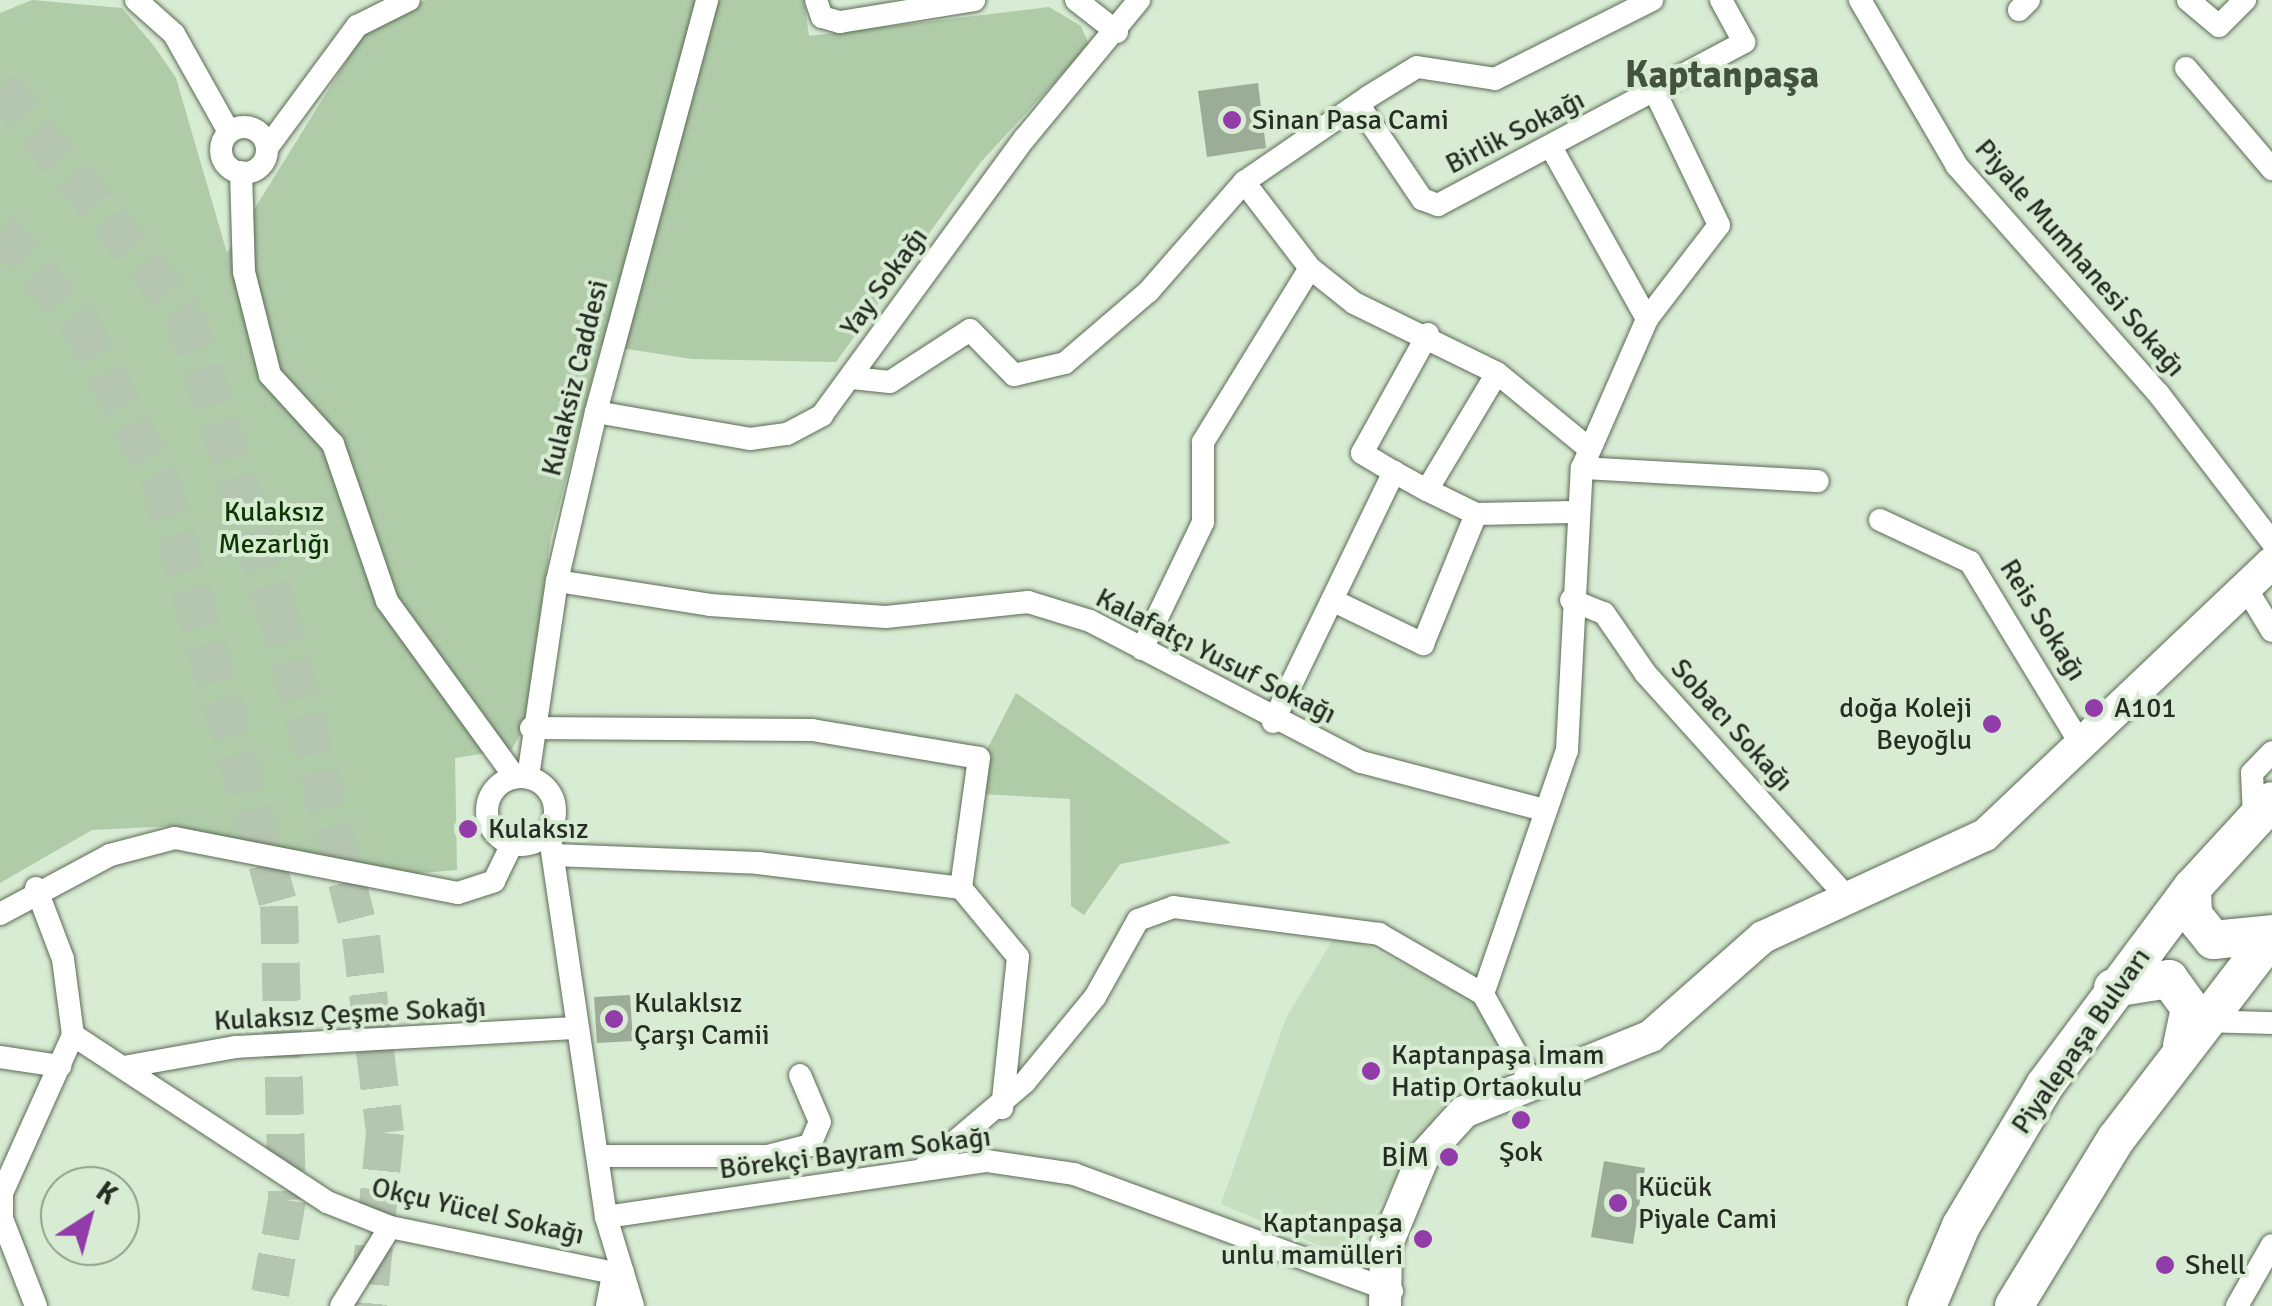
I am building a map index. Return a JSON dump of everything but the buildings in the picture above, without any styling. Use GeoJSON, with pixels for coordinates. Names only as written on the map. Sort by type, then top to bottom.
{"type":"FeatureCollection","features":[{"type":"Feature","properties":{"kind":"main road","name":"Piyalepaşa Bulvarı"},"geometry":{"type":"LineString","coordinates":[[1928,1306],[1961,1226],[2113,988],[2192,888],[2263,809]]}},
{"type":"Feature","properties":{"kind":"main road"},"geometry":{"type":"LineString","coordinates":[[2192,888],[2193,914],[2213,940],[2272,935]]}},
{"type":"Feature","properties":{"kind":"main road"},"geometry":{"type":"LineString","coordinates":[[2014,1306],[2192,1035],[2272,935]]}},
{"type":"Feature","properties":{"kind":"main road"},"geometry":{"type":"LineString","coordinates":[[2113,988],[2169,979],[2190,1008],[2192,1035]]}},
{"type":"Feature","properties":{"kind":"street"},"geometry":{"type":"LineString","coordinates":[[136,0],[174,34],[229,132],[222,154],[241,172],[244,272],[270,375],[333,444],[387,601],[522,777],[553,798],[549,831],[615,1290],[632,1306]]}},
{"type":"Feature","properties":{"kind":"street"},"geometry":{"type":"LineString","coordinates":[[241,172],[258,168],[267,148],[357,26],[409,0]]}},
{"type":"Feature","properties":{"kind":"street","name":"Kulaksiz Caddesi"},"geometry":{"type":"LineString","coordinates":[[522,777],[557,581],[596,412],[708,0]]}},
{"type":"Feature","properties":{"kind":"street"},"geometry":{"type":"LineString","coordinates":[[816,0],[822,17],[840,22],[974,0]]}},
{"type":"Feature","properties":{"kind":"street"},"geometry":{"type":"LineString","coordinates":[[1076,0],[1117,32]]}},
{"type":"Feature","properties":{"kind":"street","name":"Yay Sokağı"},"geometry":{"type":"LineString","coordinates":[[596,412],[770,438],[822,415],[1025,138],[1117,32],[1139,0]]}},
{"type":"Feature","properties":{"kind":"street"},"geometry":{"type":"LineString","coordinates":[[852,378],[890,382],[970,330],[1014,375],[1065,363],[1149,292],[1244,182],[1417,67],[1495,79],[1652,0]]}},
{"type":"Feature","properties":{"kind":"street","name":"Birlik Sokağı"},"geometry":{"type":"LineString","coordinates":[[1358,104],[1422,199],[1438,205],[1656,94],[1744,42],[1721,0]]}},
{"type":"Feature","properties":{"kind":"street","name":"Piyale Mumhanesi Sokağı"},"geometry":{"type":"LineString","coordinates":[[1860,0],[1958,166],[2158,393],[2272,542]]}},
{"type":"Feature","properties":{"kind":"street"},"geometry":{"type":"LineString","coordinates":[[2188,0],[2219,26],[2245,0]]}},
{"type":"Feature","properties":{"kind":"street"},"geometry":{"type":"LineString","coordinates":[[2186,68],[2272,169]]}},
{"type":"Feature","properties":{"kind":"street"},"geometry":{"type":"LineString","coordinates":[[1483,994],[1567,750],[1573,512],[1584,457],[1647,318],[1719,225],[1656,94]]}},
{"type":"Feature","properties":{"kind":"street"},"geometry":{"type":"LineString","coordinates":[[229,132],[250,128],[267,148]]}},
{"type":"Feature","properties":{"kind":"street"},"geometry":{"type":"LineString","coordinates":[[1551,148],[1647,318]]}},
{"type":"Feature","properties":{"kind":"street"},"geometry":{"type":"LineString","coordinates":[[1244,182],[1310,268],[1354,304],[1428,334],[1497,373],[1584,457],[1818,481]]}},
{"type":"Feature","properties":{"kind":"street"},"geometry":{"type":"LineString","coordinates":[[1142,649],[1203,522],[1203,442],[1310,268]]}},
{"type":"Feature","properties":{"kind":"street"},"geometry":{"type":"LineString","coordinates":[[1428,334],[1362,453],[1476,514],[1573,512]]}},
{"type":"Feature","properties":{"kind":"street"},"geometry":{"type":"LineString","coordinates":[[1426,490],[1497,373]]}},
{"type":"Feature","properties":{"kind":"street"},"geometry":{"type":"LineString","coordinates":[[1273,722],[1336,602],[1394,472]]}},
{"type":"Feature","properties":{"kind":"street"},"geometry":{"type":"LineString","coordinates":[[1336,602],[1424,644],[1476,514]]}},
{"type":"Feature","properties":{"kind":"street","name":"Reis Sokağı"},"geometry":{"type":"LineString","coordinates":[[1880,520],[1970,562],[2082,746]]}},
{"type":"Feature","properties":{"kind":"street"},"geometry":{"type":"LineString","coordinates":[[1389,1298],[1386,1246],[1423,1157],[1464,1112],[1651,1036],[1763,937],[1986,835],[2272,563]]}},
{"type":"Feature","properties":{"kind":"street","name":"Kalafatçı Yusuf Sokağı"},"geometry":{"type":"LineString","coordinates":[[557,581],[886,617],[1028,602],[1142,649],[1273,722],[1361,762],[1544,810]]}},
{"type":"Feature","properties":{"kind":"street"},"geometry":{"type":"LineString","coordinates":[[2246,588],[2272,631]]}},
{"type":"Feature","properties":{"kind":"street","name":"Sobacı Sokağı"},"geometry":{"type":"LineString","coordinates":[[1570,600],[1604,613],[1646,674],[1848,898]]}},
{"type":"Feature","properties":{"kind":"street"},"geometry":{"type":"LineString","coordinates":[[531,728],[812,730],[979,758],[961,888]]}},
{"type":"Feature","properties":{"kind":"street"},"geometry":{"type":"LineString","coordinates":[[2263,809],[2252,773],[2272,752]]}},
{"type":"Feature","properties":{"kind":"street"},"geometry":{"type":"LineString","coordinates":[[512,844],[494,833],[486,812],[491,792],[522,777]]}},
{"type":"Feature","properties":{"kind":"street"},"geometry":{"type":"LineString","coordinates":[[0,914],[36,888],[175,838],[458,893],[494,882],[512,844],[549,831]]}},
{"type":"Feature","properties":{"kind":"street"},"geometry":{"type":"LineString","coordinates":[[553,855],[758,863],[961,888],[1018,957],[1002,1108]]}},
{"type":"Feature","properties":{"kind":"street"},"geometry":{"type":"LineString","coordinates":[[36,888],[63,959],[73,1035],[1,1205],[36,1306]]}},
{"type":"Feature","properties":{"kind":"street"},"geometry":{"type":"LineString","coordinates":[[921,1170],[1002,1108],[1095,997],[1138,920],[1174,907],[1378,934],[1483,994],[1532,1084]]}},
{"type":"Feature","properties":{"kind":"street"},"geometry":{"type":"LineString","coordinates":[[2192,1035],[2272,1023]]}},
{"type":"Feature","properties":{"kind":"street","name":"Kulaksız Çeşme Sokağı"},"geometry":{"type":"LineString","coordinates":[[129,1066],[236,1048],[576,1028]]}},
{"type":"Feature","properties":{"kind":"street","name":"Okçu Yücel Sokağı"},"geometry":{"type":"LineString","coordinates":[[73,1035],[129,1066],[266,1168],[390,1226],[615,1290]]}},
{"type":"Feature","properties":{"kind":"street"},"geometry":{"type":"LineString","coordinates":[[0,1057],[60,1066]]}},
{"type":"Feature","properties":{"kind":"street"},"geometry":{"type":"LineString","coordinates":[[598,1156],[768,1156],[810,1145],[820,1122],[800,1076]]}},
{"type":"Feature","properties":{"kind":"street","name":"Börekçi Bayram Sokağı"},"geometry":{"type":"LineString","coordinates":[[606,1217],[987,1161],[1074,1174],[1389,1298]]}},
{"type":"Feature","properties":{"kind":"street"},"geometry":{"type":"LineString","coordinates":[[341,1306],[390,1226]]}},
{"type":"Feature","properties":{"kind":"street"},"geometry":{"type":"LineString","coordinates":[[2237,1306],[2272,1245]]}},
{"type":"Feature","properties":{"kind":"shaded area","name":"Kaptanpaşa İmam Hatip Ortaokulu"},"geometry":{"type":"Polygon","coordinates":[[[1338,931],[1484,1006],[1503,1042],[1447,1099],[1347,1257],[1221,1204],[1286,1018],[1338,931]]]}},
{"type":"Feature","properties":{"kind":"green space","name":"Kulaksız Mezarlığı"},"geometry":{"type":"Polygon","coordinates":[[[32,0],[122,8],[154,46],[176,78],[227,253],[365,31],[426,0],[804,0],[809,36],[1049,7],[1081,26],[1089,45],[980,163],[836,362],[692,359],[601,345],[551,537],[524,728],[512,749],[455,758],[457,870],[409,874],[174,826],[92,830],[0,883],[0,13],[32,0]]]}},
{"type":"Feature","properties":{"kind":"green space"},"geometry":{"type":"Polygon","coordinates":[[[1016,693],[1231,843],[1120,864],[1084,915],[1071,906],[1070,799],[981,794],[984,755],[1016,693]]]}},
{"type":"Feature","properties":{"kind":"tunnel"},"geometry":{"type":"LineString","coordinates":[[0,87],[185,314],[276,606],[361,937],[385,1133],[368,1306]]}},
{"type":"Feature","properties":{"kind":"tunnel"},"geometry":{"type":"LineString","coordinates":[[0,229],[79,322],[160,480],[279,906],[287,1200],[268,1306]]}},
{"type":"Feature","properties":{"kind":"place","name":"Sinan Pasa Cami"},"geometry":{"type":"Point","coordinates":[1232,120]}},
{"type":"Feature","properties":{"kind":"place","name":"A101"},"geometry":{"type":"Point","coordinates":[2094,708]}},
{"type":"Feature","properties":{"kind":"place","name":"doğa Koleji Beyoğlu"},"geometry":{"type":"Point","coordinates":[1992,724]}},
{"type":"Feature","properties":{"kind":"place","name":"Kulaksız"},"geometry":{"type":"Point","coordinates":[468,829]}},
{"type":"Feature","properties":{"kind":"place","name":"Kulaklsız Çarşı Camii"},"geometry":{"type":"Point","coordinates":[614,1019]}},
{"type":"Feature","properties":{"kind":"place","name":"Kaptanpaşa İmam Hatip Ortaokulu"},"geometry":{"type":"Point","coordinates":[1371,1071]}},
{"type":"Feature","properties":{"kind":"place","name":"Şok"},"geometry":{"type":"Point","coordinates":[1521,1120]}},
{"type":"Feature","properties":{"kind":"place","name":"BİM"},"geometry":{"type":"Point","coordinates":[1449,1157]}},
{"type":"Feature","properties":{"kind":"place","name":"Kücük Piyale Cami"},"geometry":{"type":"Point","coordinates":[1618,1203]}},
{"type":"Feature","properties":{"kind":"place","name":"Kaptanpaşa unlu mamülleri"},"geometry":{"type":"Point","coordinates":[1423,1239]}},
{"type":"Feature","properties":{"kind":"place","name":"Shell"},"geometry":{"type":"Point","coordinates":[2165,1265]}},
{"type":"Feature","properties":{"kind":"district","name":"Kaptanpaşa"},"geometry":{"type":"Point","coordinates":[1722,75]}}]}
